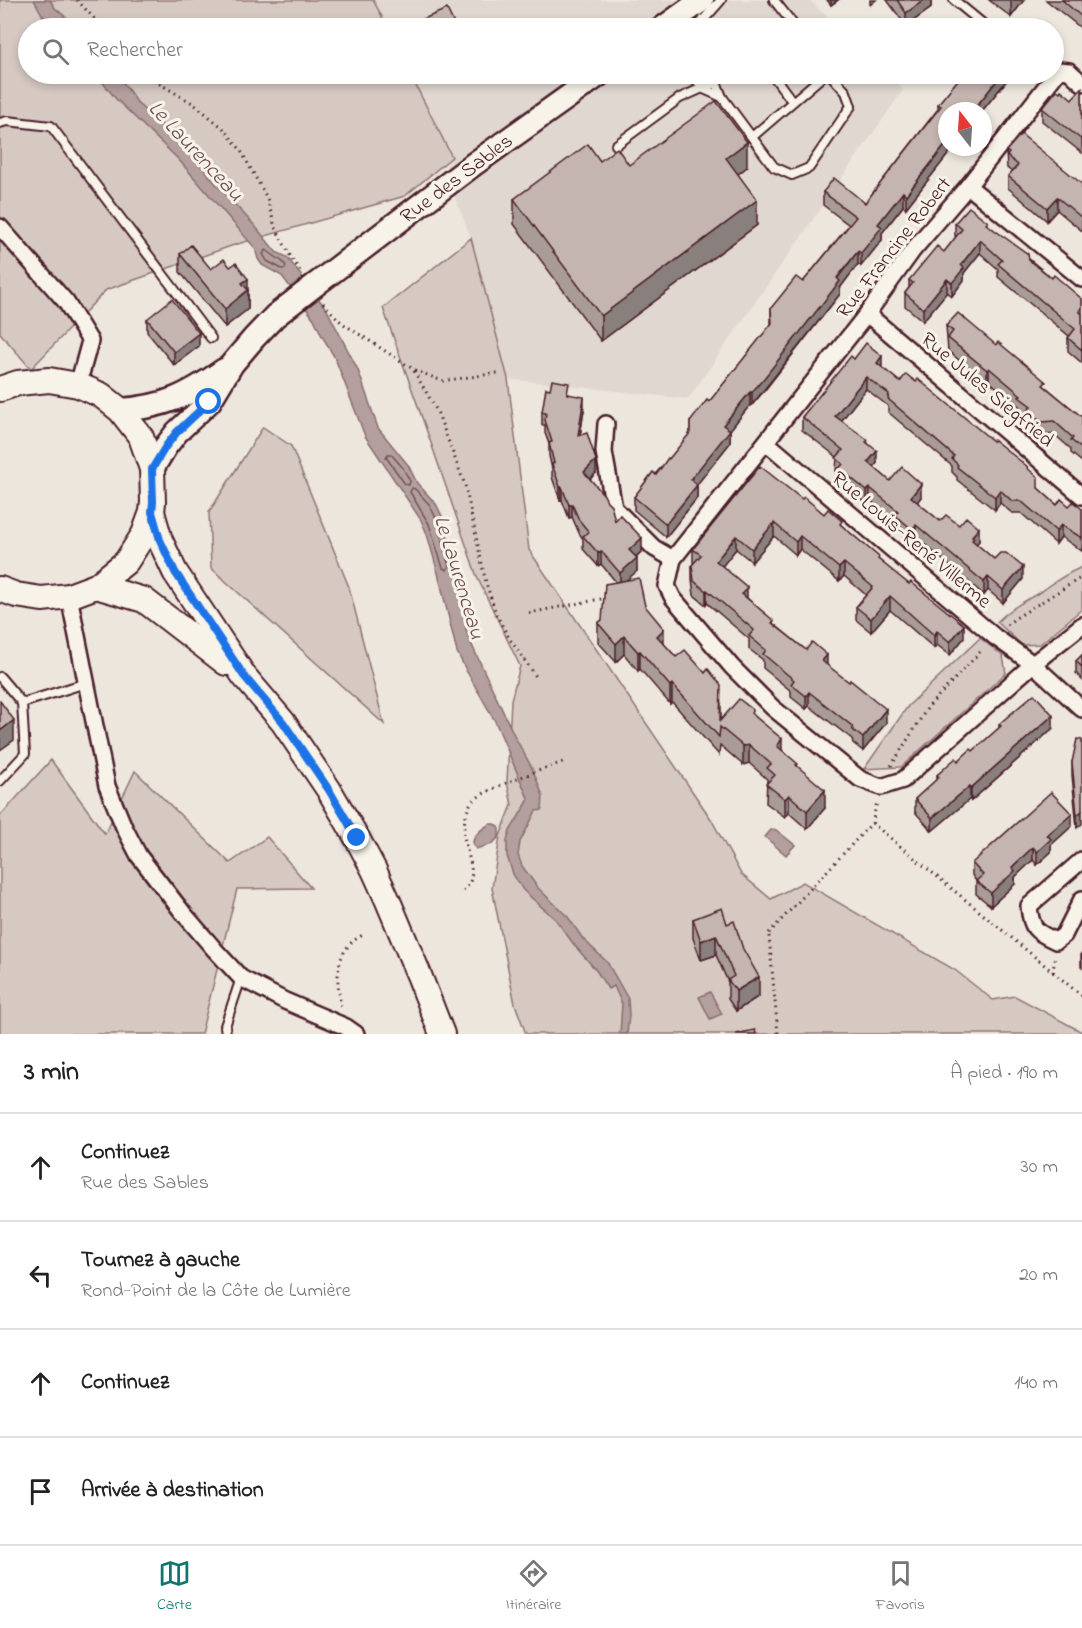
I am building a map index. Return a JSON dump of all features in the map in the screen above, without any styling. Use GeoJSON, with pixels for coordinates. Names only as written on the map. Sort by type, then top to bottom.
{"type":"FeatureCollection","features":[{"type":"Feature","properties":{"kind":"main road"},"geometry":{"type":"LineString","coordinates":[[680,18],[693,10]]}},
{"type":"Feature","properties":{"kind":"main road","name":"Rue des Sables"},"geometry":{"type":"LineString","coordinates":[[152,469],[177,432],[209,402],[232,364],[276,316],[308,289],[474,164],[586,84]]}},
{"type":"Feature","properties":{"kind":"main road","name":"Rue des Sables"},"geometry":{"type":"LineString","coordinates":[[120,410],[145,408],[172,401],[199,388],[232,364]]}},
{"type":"Feature","properties":{"kind":"main road"},"geometry":{"type":"LineString","coordinates":[[0,589],[16,595],[42,599],[69,596],[96,586],[126,562],[144,534],[153,502],[152,469],[141,437],[120,410],[101,395],[78,385],[49,380],[6,383]]}},
{"type":"Feature","properties":{"kind":"main road"},"geometry":{"type":"LineString","coordinates":[[152,512],[160,540],[175,572],[244,676],[283,722],[329,790],[357,838],[384,891],[442,1034]]}},
{"type":"Feature","properties":{"kind":"main road"},"geometry":{"type":"LineString","coordinates":[[96,586],[144,600],[244,676]]}},
{"type":"Feature","properties":{"kind":"street","name":"Rue Francine Robert"},"geometry":{"type":"LineString","coordinates":[[1064,70],[1069,71],[1082,83]]}},
{"type":"Feature","properties":{"kind":"street","name":"Rue Francine Robert"},"geometry":{"type":"LineString","coordinates":[[673,559],[867,314],[913,250],[968,186],[1041,84]]}},
{"type":"Feature","properties":{"kind":"street"},"geometry":{"type":"LineString","coordinates":[[968,186],[1082,279]]}},
{"type":"Feature","properties":{"kind":"street"},"geometry":{"type":"LineString","coordinates":[[0,227],[66,302],[90,341],[78,385]]}},
{"type":"Feature","properties":{"kind":"street","name":"Rue Jules Siegfried"},"geometry":{"type":"LineString","coordinates":[[867,314],[1082,496]]}},
{"type":"Feature","properties":{"kind":"street"},"geometry":{"type":"LineString","coordinates":[[606,424],[604,452],[614,508],[654,548],[673,559],[667,586],[673,598],[732,667],[773,708],[860,779],[881,786],[903,780],[1033,664],[1082,625]]}},
{"type":"Feature","properties":{"kind":"street","name":"Rue Louis-René Villerme"},"geometry":{"type":"LineString","coordinates":[[765,442],[995,637],[1033,664],[1082,709]]}},
{"type":"Feature","properties":{"kind":"street"},"geometry":{"type":"LineString","coordinates":[[69,596],[107,786],[124,828],[139,856],[184,914],[241,978],[351,1031]]}},
{"type":"Feature","properties":{"kind":"street"},"geometry":{"type":"LineString","coordinates":[[1082,860],[1029,906],[1031,921],[1041,934],[1056,942],[1064,935],[1082,899]]}},
{"type":"Feature","properties":{"kind":"lane"},"geometry":{"type":"LineString","coordinates":[[705,18],[721,0]]}},
{"type":"Feature","properties":{"kind":"lane"},"geometry":{"type":"LineString","coordinates":[[774,0],[788,18]]}},
{"type":"Feature","properties":{"kind":"lane"},"geometry":{"type":"LineString","coordinates":[[954,0],[976,18]]}},
{"type":"Feature","properties":{"kind":"lane"},"geometry":{"type":"LineString","coordinates":[[700,84],[722,97]]}},
{"type":"Feature","properties":{"kind":"lane"},"geometry":{"type":"LineString","coordinates":[[616,145],[680,98],[712,84]]}},
{"type":"Feature","properties":{"kind":"lane"},"geometry":{"type":"LineString","coordinates":[[717,84],[722,97],[774,167],[792,175],[809,168],[851,106],[846,92],[839,84]]}},
{"type":"Feature","properties":{"kind":"lane"},"geometry":{"type":"LineString","coordinates":[[779,84],[792,101]]}},
{"type":"Feature","properties":{"kind":"lane"},"geometry":{"type":"LineString","coordinates":[[752,137],[813,84]]}},
{"type":"Feature","properties":{"kind":"lane"},"geometry":{"type":"LineString","coordinates":[[0,123],[7,121],[51,126],[210,338]]}},
{"type":"Feature","properties":{"kind":"lane"},"geometry":{"type":"LineString","coordinates":[[0,677],[22,703],[25,754],[0,781]]}},
{"type":"Feature","properties":{"kind":"lane"},"geometry":{"type":"LineString","coordinates":[[22,703],[86,683]]}},
{"type":"Feature","properties":{"kind":"lane"},"geometry":{"type":"LineString","coordinates":[[226,1034],[225,1026],[241,978]]}},
{"type":"Feature","properties":{"kind":"path"},"geometry":{"type":"LineString","coordinates":[[77,0],[94,18]]}},
{"type":"Feature","properties":{"kind":"path"},"geometry":{"type":"LineString","coordinates":[[160,84],[194,105],[223,128],[240,149],[267,198],[275,227],[308,289],[342,323],[413,369],[442,381],[498,373]]}},
{"type":"Feature","properties":{"kind":"path"},"geometry":{"type":"LineString","coordinates":[[413,369],[438,411],[465,485],[486,583],[496,616],[537,678]]}},
{"type":"Feature","properties":{"kind":"path"},"geometry":{"type":"LineString","coordinates":[[529,613],[607,598]]}},
{"type":"Feature","properties":{"kind":"path"},"geometry":{"type":"LineString","coordinates":[[464,891],[470,883],[471,868],[464,835],[464,821],[471,803],[497,787],[563,762]]}},
{"type":"Feature","properties":{"kind":"path"},"geometry":{"type":"LineString","coordinates":[[872,823],[1082,996]]}},
{"type":"Feature","properties":{"kind":"path"},"geometry":{"type":"LineString","coordinates":[[351,1031],[337,977],[341,960],[351,943],[364,934]]}},
{"type":"Feature","properties":{"kind":"path"},"geometry":{"type":"LineString","coordinates":[[769,936],[778,1034]]}},
{"type":"Feature","properties":{"kind":"path"},"geometry":{"type":"LineString","coordinates":[[1053,972],[1056,942]]}},
{"type":"Feature","properties":{"kind":"shaded area"},"geometry":{"type":"Polygon","coordinates":[[[0,0],[373,0],[383,18],[18,18],[18,84],[415,84],[452,157],[405,196],[234,245],[106,290],[31,369],[0,333],[0,0]]]}},
{"type":"Feature","properties":{"kind":"shaded area"},"geometry":{"type":"Polygon","coordinates":[[[373,0],[809,0],[829,18],[383,18],[373,0]]]}},
{"type":"Feature","properties":{"kind":"shaded area"},"geometry":{"type":"Polygon","coordinates":[[[415,84],[898,84],[903,90],[688,399],[508,379],[471,238],[444,170],[452,157],[415,84]]]}},
{"type":"Feature","properties":{"kind":"shaded area"},"geometry":{"type":"Polygon","coordinates":[[[471,238],[508,379],[529,550],[711,819],[741,874],[771,899],[803,882],[955,970],[993,1000],[1015,996],[1082,1034],[526,1034],[515,1004],[492,888],[500,836],[512,805],[507,782],[511,700],[520,666],[477,577],[383,308],[471,238]]]}},
{"type":"Feature","properties":{"kind":"shaded area"},"geometry":{"type":"Polygon","coordinates":[[[263,427],[291,446],[349,587],[384,724],[211,568],[209,512],[263,427]]]}},
{"type":"Feature","properties":{"kind":"shaded area"},"geometry":{"type":"Polygon","coordinates":[[[1082,567],[1082,609],[1040,644],[1022,645],[997,622],[1014,608],[1082,567]]]}},
{"type":"Feature","properties":{"kind":"shaded area"},"geometry":{"type":"Polygon","coordinates":[[[980,638],[1003,656],[1006,673],[901,767],[864,769],[908,706],[980,638]]]}},
{"type":"Feature","properties":{"kind":"shaded area"},"geometry":{"type":"Polygon","coordinates":[[[51,760],[105,834],[135,771],[230,863],[267,837],[311,888],[237,889],[201,1034],[0,1034],[0,816],[51,760]]]}},
{"type":"Feature","properties":{"kind":"water"},"geometry":{"type":"Polygon","coordinates":[[[34,0],[50,0],[55,8],[67,18],[45,18],[34,0]]]}},
{"type":"Feature","properties":{"kind":"water"},"geometry":{"type":"Polygon","coordinates":[[[104,84],[124,84],[139,105],[173,135],[276,252],[287,257],[327,310],[358,370],[378,428],[408,465],[417,483],[436,504],[449,542],[470,641],[532,768],[543,796],[542,810],[536,811],[520,842],[518,855],[522,866],[538,888],[568,917],[583,939],[607,962],[628,999],[627,1034],[620,1034],[622,1004],[614,986],[608,989],[596,970],[556,920],[523,890],[513,874],[507,856],[507,841],[528,798],[495,721],[457,652],[438,573],[421,520],[365,436],[335,358],[314,319],[282,276],[262,265],[255,248],[178,159],[116,99],[104,84]]]}},
{"type":"Feature","properties":{"kind":"water"},"geometry":{"type":"Polygon","coordinates":[[[490,824],[499,827],[499,837],[492,844],[476,849],[474,838],[490,824]]]}},
{"type":"Feature","properties":{"kind":"water"},"geometry":{"type":"Polygon","coordinates":[[[771,830],[776,830],[795,845],[786,855],[765,837],[771,830]]]}},
{"type":"Feature","properties":{"kind":"water"},"geometry":{"type":"Polygon","coordinates":[[[710,992],[722,1014],[710,1019],[699,997],[710,992]]]}},
{"type":"Feature","properties":{"kind":"building"},"geometry":{"type":"Polygon","coordinates":[[[897,0],[924,0],[906,13],[897,0]]]}},
{"type":"Feature","properties":{"kind":"building"},"geometry":{"type":"Polygon","coordinates":[[[1062,0],[1082,0],[1082,17],[1062,0]]]}},
{"type":"Feature","properties":{"kind":"building"},"geometry":{"type":"Polygon","coordinates":[[[447,9],[451,18],[426,18],[447,9]]]}},
{"type":"Feature","properties":{"kind":"building"},"geometry":{"type":"Polygon","coordinates":[[[955,84],[994,84],[980,102],[940,102],[955,84]]]}},
{"type":"Feature","properties":{"kind":"building"},"geometry":{"type":"Polygon","coordinates":[[[1082,88],[1082,140],[1042,108],[1057,90],[1060,92],[1061,90],[1072,99],[1082,88]]]}},
{"type":"Feature","properties":{"kind":"building"},"geometry":{"type":"Polygon","coordinates":[[[716,101],[747,142],[726,158],[757,200],[601,316],[514,199],[588,144],[600,161],[617,148],[629,165],[716,101]]]}},
{"type":"Feature","properties":{"kind":"building"},"geometry":{"type":"Polygon","coordinates":[[[938,110],[938,154],[906,195],[903,192],[878,224],[882,227],[861,253],[858,251],[837,278],[840,281],[765,377],[723,425],[730,430],[691,479],[697,485],[666,524],[634,497],[653,472],[656,475],[690,433],[690,422],[707,400],[709,402],[772,323],[771,308],[796,277],[803,282],[856,217],[823,192],[834,178],[865,203],[938,110]]]}},
{"type":"Feature","properties":{"kind":"building"},"geometry":{"type":"Polygon","coordinates":[[[1021,134],[1082,184],[1082,218],[1057,197],[1047,208],[1008,176],[1018,165],[1007,156],[1009,153],[1006,151],[1021,134]]]}},
{"type":"Feature","properties":{"kind":"building"},"geometry":{"type":"Polygon","coordinates":[[[969,207],[988,222],[986,224],[1028,254],[1029,260],[1052,278],[1054,275],[1082,299],[1082,307],[1079,311],[1082,314],[1082,350],[1068,338],[1075,329],[998,264],[1002,260],[980,240],[961,265],[964,268],[952,283],[947,279],[923,309],[905,293],[913,283],[909,280],[937,246],[944,252],[962,229],[955,223],[969,207]]]}},
{"type":"Feature","properties":{"kind":"building"},"geometry":{"type":"Polygon","coordinates":[[[191,245],[211,269],[224,259],[230,267],[236,263],[248,279],[242,283],[248,290],[225,309],[180,254],[191,245]]]}},
{"type":"Feature","properties":{"kind":"building"},"geometry":{"type":"Polygon","coordinates":[[[172,299],[199,333],[174,352],[147,319],[172,299]]]}},
{"type":"Feature","properties":{"kind":"building"},"geometry":{"type":"Polygon","coordinates":[[[958,313],[996,345],[998,342],[1046,382],[1043,385],[1082,417],[1082,449],[1054,421],[1042,422],[1028,411],[1031,406],[1019,397],[1021,395],[948,338],[953,331],[946,326],[958,313]]]}},
{"type":"Feature","properties":{"kind":"building"},"geometry":{"type":"Polygon","coordinates":[[[866,343],[882,356],[877,363],[900,382],[906,374],[916,382],[918,379],[1028,467],[1038,477],[1038,488],[1057,505],[1061,499],[1069,506],[1073,502],[1082,509],[1082,538],[1061,525],[1056,531],[1021,501],[1012,501],[1000,490],[995,497],[957,467],[958,465],[952,459],[954,456],[888,399],[889,394],[866,377],[835,416],[868,440],[866,442],[877,451],[868,462],[890,481],[902,467],[921,484],[911,497],[940,521],[946,515],[959,525],[966,517],[979,528],[972,536],[974,538],[972,540],[994,559],[1000,553],[1006,553],[1023,567],[1003,590],[988,577],[984,582],[916,525],[912,529],[895,515],[898,511],[870,488],[867,491],[839,468],[843,464],[836,458],[843,450],[802,417],[851,356],[854,359],[866,343]]]}},
{"type":"Feature","properties":{"kind":"building"},"geometry":{"type":"Polygon","coordinates":[[[552,380],[569,383],[567,394],[584,397],[578,436],[587,433],[596,460],[584,472],[611,505],[615,521],[620,515],[642,538],[629,550],[637,558],[620,573],[601,551],[598,553],[583,536],[589,532],[579,520],[572,504],[569,505],[560,487],[552,464],[554,463],[549,443],[552,442],[545,420],[546,413],[542,412],[546,388],[550,389],[552,380]]]}},
{"type":"Feature","properties":{"kind":"building"},"geometry":{"type":"Polygon","coordinates":[[[760,466],[824,514],[828,509],[842,521],[840,524],[879,557],[878,559],[909,584],[911,582],[964,625],[950,642],[937,631],[934,635],[890,596],[871,619],[856,607],[873,587],[844,563],[839,568],[800,536],[796,542],[774,523],[752,549],[736,536],[716,561],[747,587],[742,594],[774,621],[772,623],[806,650],[812,642],[827,655],[822,661],[886,709],[863,738],[853,730],[852,726],[809,692],[806,696],[791,684],[794,680],[763,654],[766,650],[749,636],[754,630],[694,581],[692,565],[701,555],[693,549],[760,466]]]}},
{"type":"Feature","properties":{"kind":"building"},"geometry":{"type":"Polygon","coordinates":[[[639,578],[645,606],[664,629],[657,636],[676,657],[685,650],[705,673],[708,669],[721,685],[720,721],[739,699],[753,710],[751,713],[782,739],[777,746],[825,790],[807,811],[789,795],[785,799],[766,784],[775,775],[767,768],[771,764],[749,745],[743,746],[720,727],[719,737],[640,651],[638,652],[624,636],[616,644],[598,623],[602,620],[605,584],[639,578]]]}},
{"type":"Feature","properties":{"kind":"building"},"geometry":{"type":"Polygon","coordinates":[[[1082,655],[1082,667],[1076,661],[1082,655]]]}},
{"type":"Feature","properties":{"kind":"building"},"geometry":{"type":"Polygon","coordinates":[[[1034,694],[1053,715],[971,788],[970,786],[932,818],[915,799],[939,777],[937,775],[950,763],[956,758],[958,761],[971,749],[973,751],[1001,726],[999,724],[1034,694]]]}},
{"type":"Feature","properties":{"kind":"building"},"geometry":{"type":"Polygon","coordinates":[[[0,701],[14,720],[0,731],[0,701]]]}},
{"type":"Feature","properties":{"kind":"building"},"geometry":{"type":"Polygon","coordinates":[[[1077,739],[1082,740],[1082,811],[1077,815],[1072,762],[1077,739]]]}},
{"type":"Feature","properties":{"kind":"building"},"geometry":{"type":"Polygon","coordinates":[[[1051,792],[1072,814],[1047,835],[1051,839],[1037,852],[1033,847],[1012,867],[1015,871],[991,893],[976,881],[983,875],[972,863],[1051,792]]]}},
{"type":"Feature","properties":{"kind":"building"},"geometry":{"type":"Polygon","coordinates":[[[722,908],[727,924],[734,921],[743,949],[759,977],[736,991],[728,980],[734,976],[716,935],[701,941],[693,919],[722,908]]]}},
{"type":"Feature","properties":{"kind":"building"},"geometry":{"type":"Polygon","coordinates":[[[755,1030],[756,1034],[736,1034],[755,1030]]]}},
{"type":"Feature","properties":{"kind":"route"},"geometry":{"type":"LineString","coordinates":[[209,402],[177,432],[152,469],[152,512],[160,540],[175,572],[244,676],[283,722],[329,790],[357,838]]}},
{"type":"Feature","properties":{"kind":"water label","name":"Le Laurenceau"},"geometry":{"type":"Point","coordinates":[197,150]}},
{"type":"Feature","properties":{"kind":"water label","name":"Le Laurenceau"},"geometry":{"type":"Point","coordinates":[461,577]}}]}
